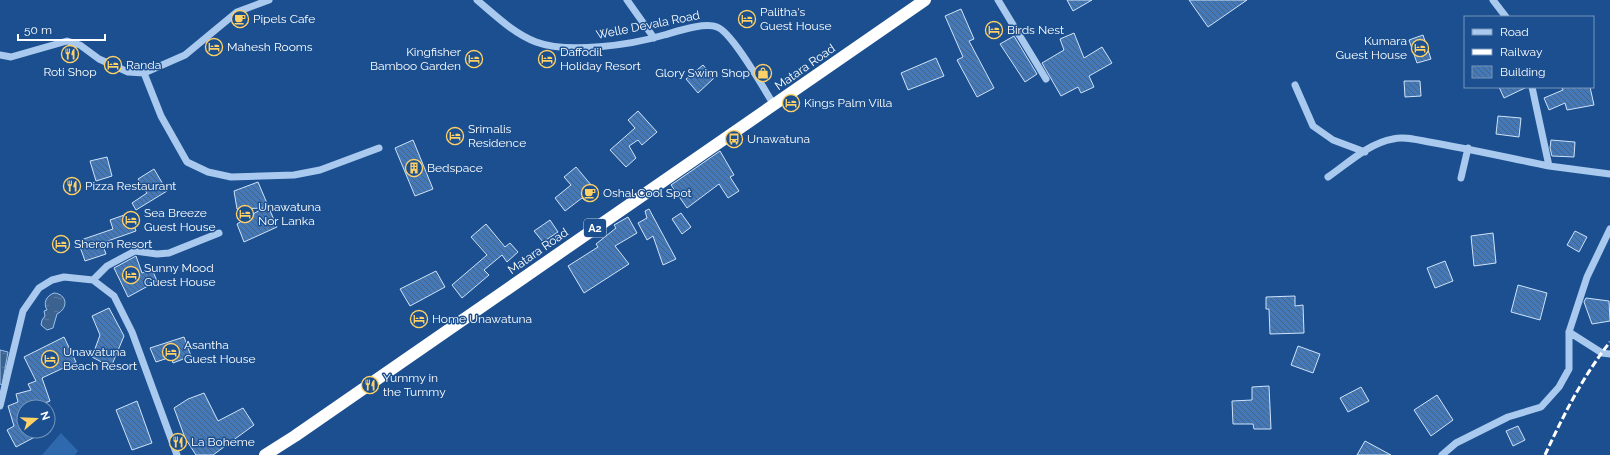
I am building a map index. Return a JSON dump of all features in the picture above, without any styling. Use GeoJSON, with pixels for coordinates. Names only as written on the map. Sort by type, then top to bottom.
{"type":"FeatureCollection","features":[{"type":"Feature","properties":{"kind":"highway","name":"Matara Road"},"geometry":{"type":"LineString","coordinates":[[265,455],[301,432],[922,1]]}},
{"type":"Feature","properties":{"kind":"street"},"geometry":{"type":"LineString","coordinates":[[0,55],[11,57],[67,41],[80,45],[98,59],[128,72],[144,73],[185,55],[236,12],[268,0]]}},
{"type":"Feature","properties":{"kind":"street","name":"Welle Devala Road"},"geometry":{"type":"LineString","coordinates":[[477,0],[510,27],[536,42],[555,47],[597,47],[654,38],[707,25],[717,27],[725,32],[737,47],[774,105]]}},
{"type":"Feature","properties":{"kind":"street"},"geometry":{"type":"LineString","coordinates":[[627,0],[654,38]]}},
{"type":"Feature","properties":{"kind":"street"},"geometry":{"type":"LineString","coordinates":[[998,0],[1046,79]]}},
{"type":"Feature","properties":{"kind":"street"},"geometry":{"type":"LineString","coordinates":[[1493,0],[1505,16]]}},
{"type":"Feature","properties":{"kind":"street"},"geometry":{"type":"LineString","coordinates":[[144,73],[161,116],[187,162],[208,172],[231,177],[294,175],[320,170],[379,148]]}},
{"type":"Feature","properties":{"kind":"street"},"geometry":{"type":"LineString","coordinates":[[1295,85],[1313,126],[1334,140],[1365,152]]}},
{"type":"Feature","properties":{"kind":"street"},"geometry":{"type":"LineString","coordinates":[[1532,88],[1549,166]]}},
{"type":"Feature","properties":{"kind":"street"},"geometry":{"type":"LineString","coordinates":[[1328,177],[1365,152],[1394,138],[1468,148],[1549,166],[1610,174]]}},
{"type":"Feature","properties":{"kind":"street"},"geometry":{"type":"LineString","coordinates":[[1461,178],[1468,148]]}},
{"type":"Feature","properties":{"kind":"street"},"geometry":{"type":"LineString","coordinates":[[1442,455],[1456,443],[1508,417],[1540,407],[1559,387],[1569,369],[1569,332],[1587,277],[1610,229]]}},
{"type":"Feature","properties":{"kind":"street"},"geometry":{"type":"LineString","coordinates":[[93,280],[107,266],[135,251],[157,254],[169,253],[219,233]]}},
{"type":"Feature","properties":{"kind":"street"},"geometry":{"type":"LineString","coordinates":[[0,406],[23,311],[39,288],[52,280],[64,277],[93,280],[114,296],[132,332],[177,455]]}},
{"type":"Feature","properties":{"kind":"street"},"geometry":{"type":"LineString","coordinates":[[1569,332],[1602,353],[1610,354]]}},
{"type":"Feature","properties":{"kind":"shaded area"},"geometry":{"type":"Polygon","coordinates":[[[61,433],[78,451],[75,455],[42,455],[61,433]]]}},
{"type":"Feature","properties":{"kind":"water"},"geometry":{"type":"Polygon","coordinates":[[[54,293],[62,296],[65,305],[57,314],[53,328],[47,330],[41,325],[45,316],[44,311],[47,310],[45,302],[49,296],[54,293]]]}},
{"type":"Feature","properties":{"kind":"water"},"geometry":{"type":"Polygon","coordinates":[[[0,350],[8,352],[2,385],[0,384],[0,350]]]}},
{"type":"Feature","properties":{"kind":"building"},"geometry":{"type":"Polygon","coordinates":[[[1067,0],[1092,0],[1073,11],[1067,0]]]}},
{"type":"Feature","properties":{"kind":"building"},"geometry":{"type":"Polygon","coordinates":[[[1189,0],[1247,0],[1208,27],[1189,0]]]}},
{"type":"Feature","properties":{"kind":"building"},"geometry":{"type":"Polygon","coordinates":[[[961,9],[974,39],[969,41],[994,88],[977,97],[957,60],[963,57],[945,16],[961,9]]]}},
{"type":"Feature","properties":{"kind":"building"},"geometry":{"type":"Polygon","coordinates":[[[1074,33],[1084,58],[1102,47],[1112,63],[1089,76],[1094,87],[1081,93],[1078,87],[1061,96],[1042,63],[1064,50],[1060,39],[1074,33]]]}},
{"type":"Feature","properties":{"kind":"building"},"geometry":{"type":"Polygon","coordinates":[[[1423,35],[1431,59],[1417,63],[1409,40],[1423,35]]]}},
{"type":"Feature","properties":{"kind":"building"},"geometry":{"type":"Polygon","coordinates":[[[1014,36],[1037,74],[1025,82],[1000,44],[1014,36]]]}},
{"type":"Feature","properties":{"kind":"building"},"geometry":{"type":"Polygon","coordinates":[[[936,58],[944,76],[908,90],[901,73],[936,58]]]}},
{"type":"Feature","properties":{"kind":"building"},"geometry":{"type":"Polygon","coordinates":[[[703,65],[714,78],[698,93],[686,79],[703,65]]]}},
{"type":"Feature","properties":{"kind":"building"},"geometry":{"type":"Polygon","coordinates":[[[1404,81],[1420,81],[1421,96],[1405,97],[1404,81]]]}},
{"type":"Feature","properties":{"kind":"building"},"geometry":{"type":"Polygon","coordinates":[[[1499,88],[1525,88],[1504,98],[1499,88]]]}},
{"type":"Feature","properties":{"kind":"building"},"geometry":{"type":"Polygon","coordinates":[[[1562,88],[1590,88],[1594,105],[1567,110],[1565,103],[1549,110],[1544,98],[1563,90],[1562,88]]]}},
{"type":"Feature","properties":{"kind":"building"},"geometry":{"type":"Polygon","coordinates":[[[638,111],[657,132],[642,145],[638,140],[629,146],[636,158],[626,167],[610,150],[635,128],[628,120],[638,111]]]}},
{"type":"Feature","properties":{"kind":"building"},"geometry":{"type":"Polygon","coordinates":[[[1498,116],[1521,118],[1519,137],[1496,134],[1498,116]]]}},
{"type":"Feature","properties":{"kind":"building","name":"Bedspace"},"geometry":{"type":"Polygon","coordinates":[[[413,140],[433,189],[415,196],[395,148],[413,140]]]}},
{"type":"Feature","properties":{"kind":"building"},"geometry":{"type":"Polygon","coordinates":[[[1551,140],[1575,142],[1574,157],[1552,156],[1550,148],[1551,140]]]}},
{"type":"Feature","properties":{"kind":"building"},"geometry":{"type":"Polygon","coordinates":[[[720,151],[734,175],[730,177],[739,191],[728,198],[719,184],[687,208],[671,185],[720,151]]]}},
{"type":"Feature","properties":{"kind":"building"},"geometry":{"type":"Polygon","coordinates":[[[107,157],[112,176],[96,181],[90,161],[107,157]]]}},
{"type":"Feature","properties":{"kind":"building"},"geometry":{"type":"Polygon","coordinates":[[[576,167],[597,192],[586,201],[582,198],[565,211],[555,198],[571,185],[564,177],[576,167]]]}},
{"type":"Feature","properties":{"kind":"building"},"geometry":{"type":"Polygon","coordinates":[[[154,169],[167,191],[136,210],[132,203],[147,193],[138,179],[154,169]]]}},
{"type":"Feature","properties":{"kind":"building"},"geometry":{"type":"Polygon","coordinates":[[[258,182],[277,227],[244,242],[237,224],[263,208],[237,209],[234,191],[258,182]]]}},
{"type":"Feature","properties":{"kind":"building"},"geometry":{"type":"Polygon","coordinates":[[[649,209],[676,259],[663,265],[653,236],[647,240],[638,223],[647,218],[645,211],[649,209]]]}},
{"type":"Feature","properties":{"kind":"building"},"geometry":{"type":"Polygon","coordinates":[[[130,213],[136,231],[102,243],[106,254],[85,261],[78,241],[113,229],[110,220],[130,213]]]}},
{"type":"Feature","properties":{"kind":"building"},"geometry":{"type":"Polygon","coordinates":[[[681,213],[691,227],[682,234],[672,219],[681,213]]]}},
{"type":"Feature","properties":{"kind":"building"},"geometry":{"type":"Polygon","coordinates":[[[628,217],[637,233],[615,246],[629,264],[584,293],[568,266],[598,247],[596,244],[616,228],[614,225],[628,217]]]}},
{"type":"Feature","properties":{"kind":"building"},"geometry":{"type":"Polygon","coordinates":[[[550,220],[558,232],[543,242],[534,231],[550,220]]]}},
{"type":"Feature","properties":{"kind":"building"},"geometry":{"type":"Polygon","coordinates":[[[486,224],[505,247],[510,243],[518,252],[507,262],[502,255],[484,270],[489,275],[462,298],[452,285],[487,255],[471,237],[486,224]]]}},
{"type":"Feature","properties":{"kind":"building"},"geometry":{"type":"Polygon","coordinates":[[[1575,231],[1587,237],[1579,252],[1567,245],[1575,231]]]}},
{"type":"Feature","properties":{"kind":"building"},"geometry":{"type":"Polygon","coordinates":[[[1493,233],[1496,263],[1474,266],[1471,236],[1493,233]]]}},
{"type":"Feature","properties":{"kind":"building"},"geometry":{"type":"Polygon","coordinates":[[[136,256],[142,273],[152,269],[157,281],[128,297],[114,268],[136,256]]]}},
{"type":"Feature","properties":{"kind":"building"},"geometry":{"type":"Polygon","coordinates":[[[1445,261],[1453,281],[1435,288],[1427,268],[1445,261]]]}},
{"type":"Feature","properties":{"kind":"building"},"geometry":{"type":"Polygon","coordinates":[[[436,271],[445,287],[410,306],[400,289],[436,271]]]}},
{"type":"Feature","properties":{"kind":"building"},"geometry":{"type":"Polygon","coordinates":[[[1518,285],[1547,293],[1540,320],[1511,312],[1518,285]]]}},
{"type":"Feature","properties":{"kind":"building"},"geometry":{"type":"Polygon","coordinates":[[[1295,296],[1295,306],[1303,305],[1304,333],[1270,334],[1269,309],[1266,309],[1266,297],[1295,296]]]}},
{"type":"Feature","properties":{"kind":"building"},"geometry":{"type":"Polygon","coordinates":[[[1586,298],[1609,301],[1610,321],[1592,324],[1584,302],[1586,298]]]}},
{"type":"Feature","properties":{"kind":"building"},"geometry":{"type":"Polygon","coordinates":[[[109,308],[124,336],[111,367],[92,357],[100,335],[92,316],[109,308]]]}},
{"type":"Feature","properties":{"kind":"building","name":"Unawatuna Beach Resort"},"geometry":{"type":"Polygon","coordinates":[[[64,337],[76,362],[42,378],[49,399],[17,399],[16,394],[31,390],[28,384],[36,381],[24,357],[64,337]]]}},
{"type":"Feature","properties":{"kind":"building","name":"Asantha Guest House"},"geometry":{"type":"Polygon","coordinates":[[[184,337],[191,356],[173,363],[171,357],[156,362],[150,348],[184,337]]]}},
{"type":"Feature","properties":{"kind":"building"},"geometry":{"type":"Polygon","coordinates":[[[1298,346],[1320,354],[1313,373],[1291,365],[1298,346]]]}},
{"type":"Feature","properties":{"kind":"building"},"geometry":{"type":"Polygon","coordinates":[[[1269,386],[1271,429],[1254,429],[1253,424],[1233,424],[1232,401],[1252,400],[1252,387],[1269,386]]]}},
{"type":"Feature","properties":{"kind":"building"},"geometry":{"type":"Polygon","coordinates":[[[1361,387],[1369,401],[1348,412],[1340,398],[1361,387]]]}},
{"type":"Feature","properties":{"kind":"building"},"geometry":{"type":"Polygon","coordinates":[[[204,393],[218,421],[243,408],[254,425],[213,455],[196,455],[185,438],[174,408],[188,399],[204,393]]]}},
{"type":"Feature","properties":{"kind":"building"},"geometry":{"type":"Polygon","coordinates":[[[1437,395],[1453,420],[1431,436],[1414,410],[1437,395]]]}},
{"type":"Feature","properties":{"kind":"building"},"geometry":{"type":"Polygon","coordinates":[[[137,401],[152,443],[132,450],[116,410],[137,401]]]}},
{"type":"Feature","properties":{"kind":"building","name":"Unawatuna Beach Resort"},"geometry":{"type":"Polygon","coordinates":[[[16,403],[16,439],[31,439],[16,447],[7,430],[14,426],[8,406],[16,403]]]}},
{"type":"Feature","properties":{"kind":"building"},"geometry":{"type":"Polygon","coordinates":[[[1518,426],[1525,440],[1513,446],[1506,431],[1518,426]]]}},
{"type":"Feature","properties":{"kind":"building"},"geometry":{"type":"Polygon","coordinates":[[[1365,441],[1391,455],[1357,455],[1365,441]]]}},
{"type":"Feature","properties":{"kind":"railway"},"geometry":{"type":"LineString","coordinates":[[1545,455],[1574,397],[1600,355],[1610,342]]}},
{"type":"Feature","properties":{"kind":"place","name":"Pipels Cafe"},"geometry":{"type":"Point","coordinates":[240,19]}},
{"type":"Feature","properties":{"kind":"place","name":"Palitha's Guest House"},"geometry":{"type":"Point","coordinates":[747,19]}},
{"type":"Feature","properties":{"kind":"place","name":"Birds Nest"},"geometry":{"type":"Point","coordinates":[994,30]}},
{"type":"Feature","properties":{"kind":"place","name":"Mahesh Rooms"},"geometry":{"type":"Point","coordinates":[214,47]}},
{"type":"Feature","properties":{"kind":"place","name":"Kumara Guest House"},"geometry":{"type":"Point","coordinates":[1420,48]}},
{"type":"Feature","properties":{"kind":"place","name":"Roti Shop"},"geometry":{"type":"Point","coordinates":[70,54]}},
{"type":"Feature","properties":{"kind":"place","name":"Kingfisher Bamboo Garden"},"geometry":{"type":"Point","coordinates":[474,59]}},
{"type":"Feature","properties":{"kind":"place","name":"Daffodil Holiday Resort"},"geometry":{"type":"Point","coordinates":[547,59]}},
{"type":"Feature","properties":{"kind":"place","name":"Randa"},"geometry":{"type":"Point","coordinates":[113,65]}},
{"type":"Feature","properties":{"kind":"place","name":"Glory Swim Shop"},"geometry":{"type":"Point","coordinates":[763,73]}},
{"type":"Feature","properties":{"kind":"place","name":"Kings Palm Villa"},"geometry":{"type":"Point","coordinates":[791,103]}},
{"type":"Feature","properties":{"kind":"place","name":"Srimalis Residence"},"geometry":{"type":"Point","coordinates":[455,136]}},
{"type":"Feature","properties":{"kind":"place","name":"Unawatuna"},"geometry":{"type":"Point","coordinates":[734,139]}},
{"type":"Feature","properties":{"kind":"place","name":"Bedspace"},"geometry":{"type":"Point","coordinates":[414,168]}},
{"type":"Feature","properties":{"kind":"place","name":"Pizza Restaurant"},"geometry":{"type":"Point","coordinates":[72,186]}},
{"type":"Feature","properties":{"kind":"place","name":"Oshal Cool Spot"},"geometry":{"type":"Point","coordinates":[590,193]}},
{"type":"Feature","properties":{"kind":"place","name":"Unawatuna Nor Lanka"},"geometry":{"type":"Point","coordinates":[245,214]}},
{"type":"Feature","properties":{"kind":"place","name":"Sea Breeze Guest House"},"geometry":{"type":"Point","coordinates":[131,220]}},
{"type":"Feature","properties":{"kind":"place","name":"Sheron Resort"},"geometry":{"type":"Point","coordinates":[61,244]}},
{"type":"Feature","properties":{"kind":"place","name":"Sunny Mood Guest House"},"geometry":{"type":"Point","coordinates":[131,275]}},
{"type":"Feature","properties":{"kind":"place","name":"Home Unawatuna"},"geometry":{"type":"Point","coordinates":[419,319]}},
{"type":"Feature","properties":{"kind":"place","name":"Asantha Guest House"},"geometry":{"type":"Point","coordinates":[171,352]}},
{"type":"Feature","properties":{"kind":"place","name":"Unawatuna Beach Resort"},"geometry":{"type":"Point","coordinates":[50,359]}},
{"type":"Feature","properties":{"kind":"place","name":"Yummy in the Tummy"},"geometry":{"type":"Point","coordinates":[370,385]}},
{"type":"Feature","properties":{"kind":"place","name":"La Boheme"},"geometry":{"type":"Point","coordinates":[178,442]}}]}
